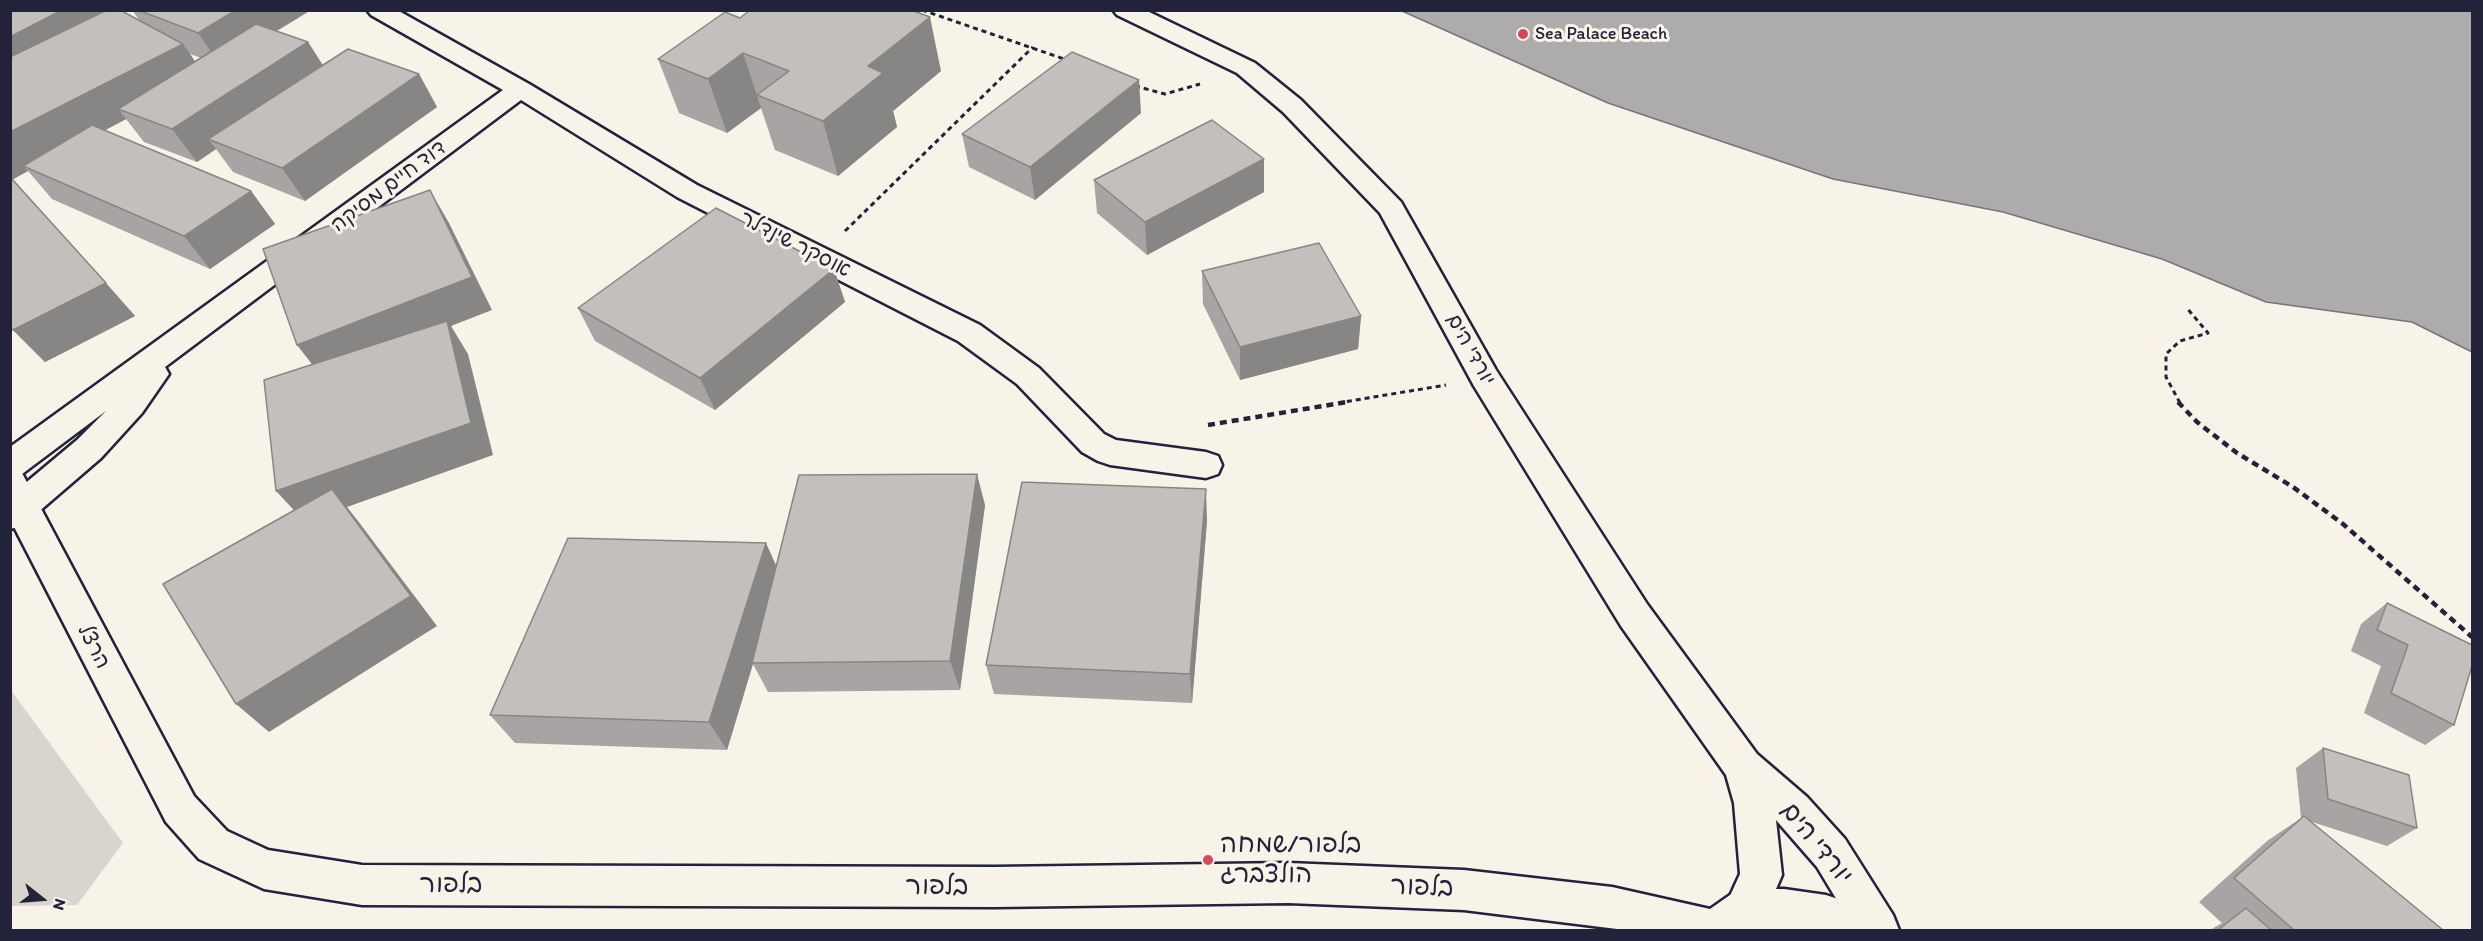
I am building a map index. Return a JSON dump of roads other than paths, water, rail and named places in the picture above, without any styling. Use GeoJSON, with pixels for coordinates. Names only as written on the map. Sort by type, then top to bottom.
{"type":"FeatureCollection","features":[{"type":"Feature","properties":{"kind":"street","name":"אוסקר שינדלר"},"geometry":{"type":"LineString","coordinates":[[379,10],[520,89],[687,191],[969,333],[1028,376],[1093,443],[1110,452],[1206,465]]}},
{"type":"Feature","properties":{"kind":"street","name":"יורדי הים"},"geometry":{"type":"LineString","coordinates":[[1125,10],[1246,68],[1292,106],[1391,208],[1485,378],[1634,615],[1743,767],[1793,810],[1831,853],[1878,930]]}},
{"type":"Feature","properties":{"kind":"street","name":"דוד חיים מסיקה"},"geometry":{"type":"LineString","coordinates":[[10,465],[171,349],[520,89]]}},
{"type":"Feature","properties":{"kind":"street","name":"דוד חיים מסיקה"},"geometry":{"type":"LineString","coordinates":[[14,502],[89,449],[131,405],[171,349]]}},
{"type":"Feature","properties":{"kind":"street","name":"הרצל"},"geometry":{"type":"LineString","coordinates":[[14,502],[180,809]]}},
{"type":"Feature","properties":{"kind":"street","name":"יורדי הים"},"geometry":{"type":"LineString","coordinates":[[1725,923],[1761,875],[1754,803],[1743,767]]}},
{"type":"Feature","properties":{"kind":"street","name":"בלפור"},"geometry":{"type":"LineString","coordinates":[[180,809],[213,845],[264,869],[362,885],[995,887],[1288,883],[1464,890],[1725,923],[1784,909],[1826,916],[1868,930]]}},
{"type":"Feature","properties":{"kind":"place","name":"Sea Palace Beach"},"geometry":{"type":"Point","coordinates":[1523,34]}},
{"type":"Feature","properties":{"kind":"place","name":"בלפור/שמחה הולצברג"},"geometry":{"type":"Point","coordinates":[1208,860]}}]}
